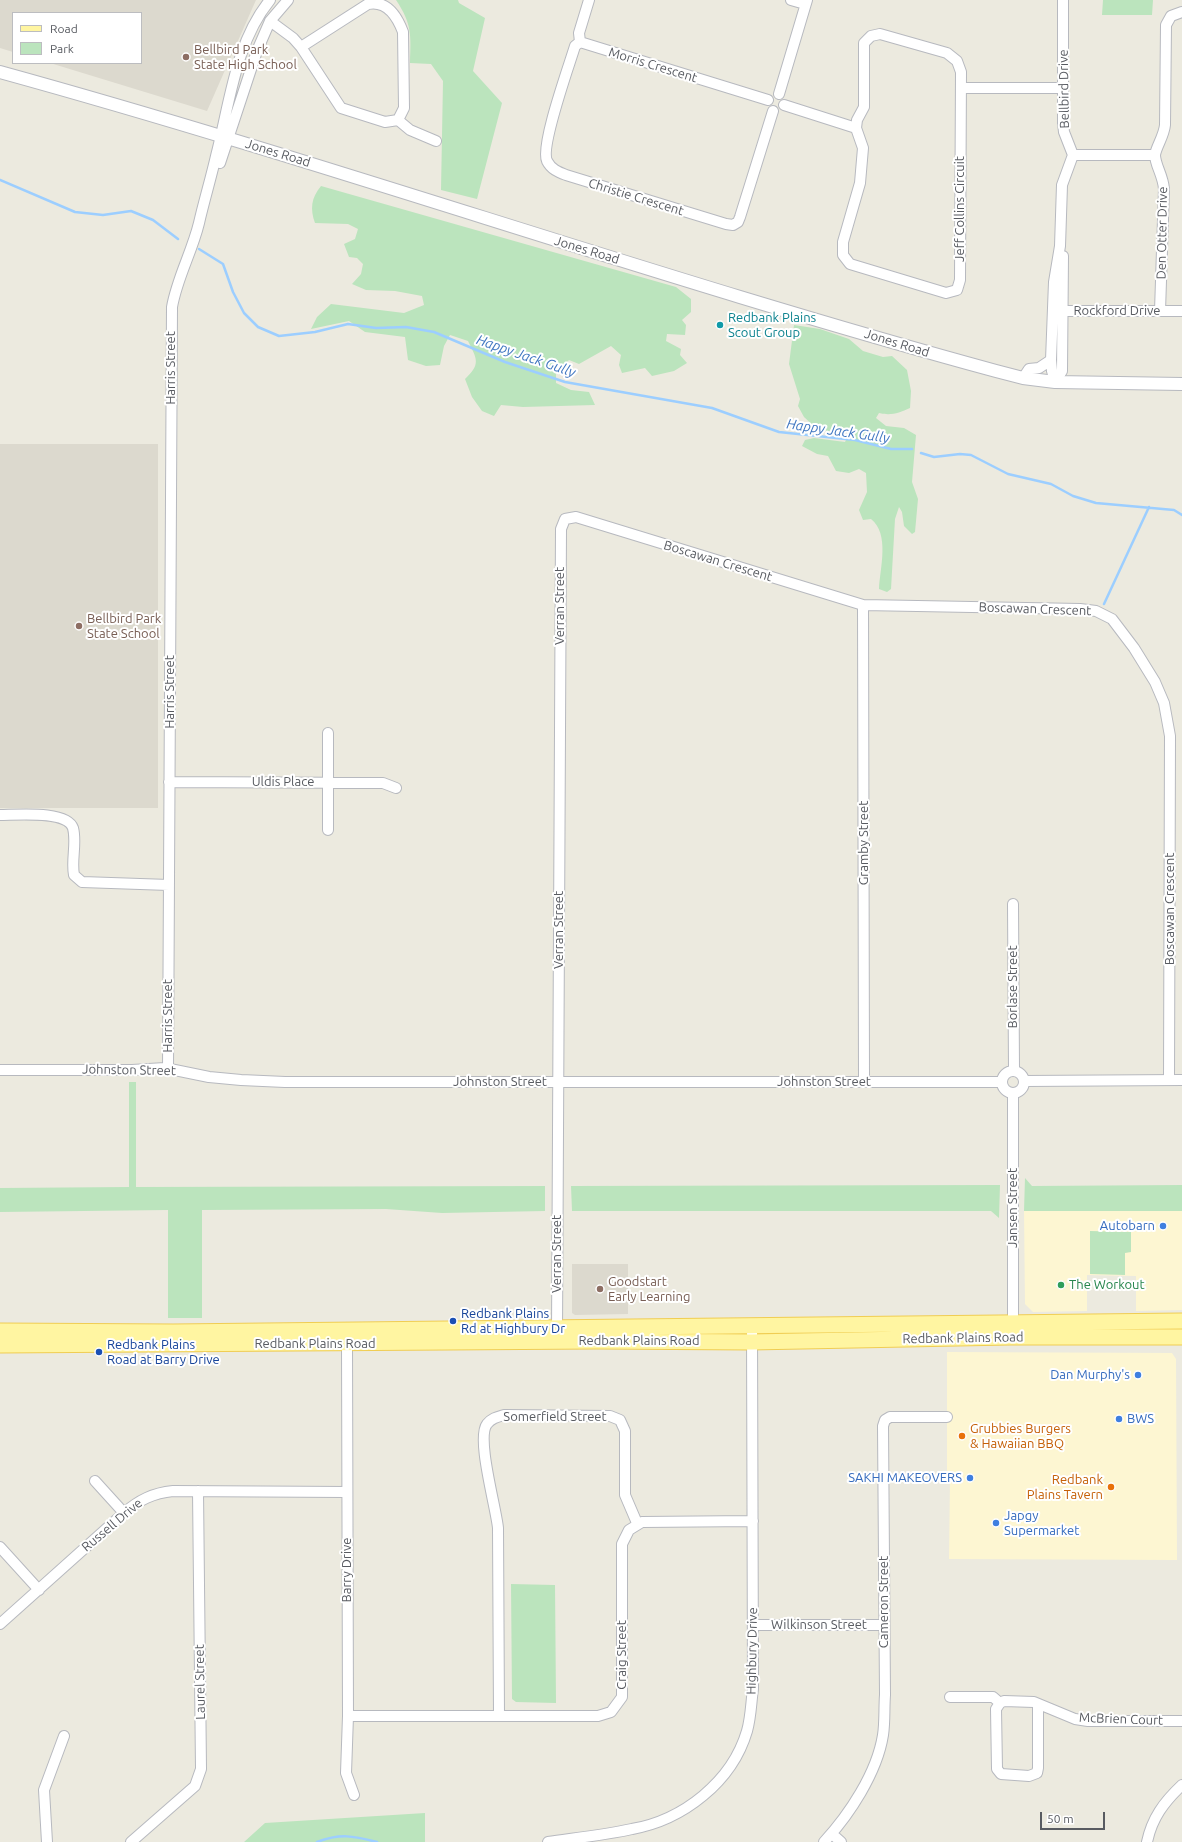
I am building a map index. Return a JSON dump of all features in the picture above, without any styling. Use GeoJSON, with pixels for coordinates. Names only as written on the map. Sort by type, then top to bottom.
{"type":"FeatureCollection","features":[{"type":"Feature","properties":{"kind":"main road","name":"Redbank Plains Road"},"geometry":{"type":"LineString","coordinates":[[0,1331],[557,1334],[751,1342],[1182,1321]]}},
{"type":"Feature","properties":{"kind":"main road","name":"Redbank Plains Road"},"geometry":{"type":"LineString","coordinates":[[0,1346],[347,1343],[752,1326],[958,1323],[965,1329],[1007,1329],[1182,1338]]}},
{"type":"Feature","properties":{"kind":"street"},"geometry":{"type":"LineString","coordinates":[[224,136],[245,46],[254,22],[270,0]]}},
{"type":"Feature","properties":{"kind":"street"},"geometry":{"type":"LineString","coordinates":[[224,136],[270,21],[288,0]]}},
{"type":"Feature","properties":{"kind":"street"},"geometry":{"type":"LineString","coordinates":[[580,42],[579,33],[589,0]]}},
{"type":"Feature","properties":{"kind":"street"},"geometry":{"type":"LineString","coordinates":[[779,94],[806,2],[791,0]]}},
{"type":"Feature","properties":{"kind":"street","name":"Bellbird Drive"},"geometry":{"type":"LineString","coordinates":[[1063,0],[1064,132],[1072,149],[1073,155]]}},
{"type":"Feature","properties":{"kind":"street"},"geometry":{"type":"LineString","coordinates":[[301,47],[368,4],[377,1],[384,3],[400,24],[403,32],[404,108],[398,120]]}},
{"type":"Feature","properties":{"kind":"street"},"geometry":{"type":"LineString","coordinates":[[1055,382],[1051,360],[1058,311],[1063,256],[1060,246],[1062,185],[1073,155],[1155,156],[1164,135],[1166,25],[1171,16],[1182,12]]}},
{"type":"Feature","properties":{"kind":"street"},"geometry":{"type":"LineString","coordinates":[[270,21],[293,38],[301,47],[341,108],[385,122],[398,120],[410,130],[436,141]]}},
{"type":"Feature","properties":{"kind":"street","name":"Jeff Collins Circuit"},"geometry":{"type":"LineString","coordinates":[[885,35],[948,53],[958,61],[961,72],[961,88],[960,280],[957,290],[951,293],[946,293],[850,264],[843,255],[843,242],[860,183],[863,148],[856,128],[857,120],[864,107],[864,43],[871,36],[885,35]]}},
{"type":"Feature","properties":{"kind":"street","name":"Morris Crescent"},"geometry":{"type":"LineString","coordinates":[[580,42],[768,100]]}},
{"type":"Feature","properties":{"kind":"street","name":"Christie Crescent"},"geometry":{"type":"LineString","coordinates":[[580,42],[575,46],[546,143],[546,160],[557,172],[733,225],[738,222],[740,217],[773,111]]}},
{"type":"Feature","properties":{"kind":"street","name":"Jones Road"},"geometry":{"type":"LineString","coordinates":[[0,72],[224,136],[660,272],[934,354],[1023,378],[1055,382],[1182,384]]}},
{"type":"Feature","properties":{"kind":"street"},"geometry":{"type":"LineString","coordinates":[[961,88],[1063,88]]}},
{"type":"Feature","properties":{"kind":"street"},"geometry":{"type":"LineString","coordinates":[[772,94],[779,94],[784,100],[784,105],[781,110],[773,111],[768,107],[768,100],[772,94]]}},
{"type":"Feature","properties":{"kind":"street"},"geometry":{"type":"LineString","coordinates":[[784,105],[856,128]]}},
{"type":"Feature","properties":{"kind":"street","name":"Harris Street"},"geometry":{"type":"LineString","coordinates":[[168,1068],[170,323],[174,293],[198,224],[224,136]]}},
{"type":"Feature","properties":{"kind":"street","name":"Den Otter Drive"},"geometry":{"type":"LineString","coordinates":[[1155,156],[1163,178],[1164,189],[1160,311]]}},
{"type":"Feature","properties":{"kind":"street"},"geometry":{"type":"LineString","coordinates":[[1055,382],[1062,371],[1058,311]]}},
{"type":"Feature","properties":{"kind":"street","name":"Rockford Drive"},"geometry":{"type":"LineString","coordinates":[[1058,311],[1182,311]]}},
{"type":"Feature","properties":{"kind":"street"},"geometry":{"type":"LineString","coordinates":[[1023,378],[1029,369],[1039,368],[1051,360]]}},
{"type":"Feature","properties":{"kind":"street","name":"Boscawan Crescent"},"geometry":{"type":"LineString","coordinates":[[565,519],[576,517],[863,605],[1015,607],[1096,611],[1112,619],[1134,648],[1155,682],[1164,703],[1170,736],[1169,1080]]}},
{"type":"Feature","properties":{"kind":"street","name":"Verran Street"},"geometry":{"type":"LineString","coordinates":[[557,1334],[560,529],[565,519]]}},
{"type":"Feature","properties":{"kind":"street","name":"Gramby Street"},"geometry":{"type":"LineString","coordinates":[[863,605],[864,1081]]}},
{"type":"Feature","properties":{"kind":"street"},"geometry":{"type":"LineString","coordinates":[[328,733],[328,830]]}},
{"type":"Feature","properties":{"kind":"street","name":"Uldis Place"},"geometry":{"type":"LineString","coordinates":[[169,782],[383,783],[396,788]]}},
{"type":"Feature","properties":{"kind":"street"},"geometry":{"type":"LineString","coordinates":[[0,815],[55,816],[66,820],[73,828],[74,875],[82,882],[169,885]]}},
{"type":"Feature","properties":{"kind":"street","name":"Borlase Street"},"geometry":{"type":"LineString","coordinates":[[1013,904],[1014,1070]]}},
{"type":"Feature","properties":{"kind":"street","name":"Johnston Street"},"geometry":{"type":"LineString","coordinates":[[0,1070],[132,1070],[168,1068],[209,1077],[241,1080],[1002,1082]]}},
{"type":"Feature","properties":{"kind":"street"},"geometry":{"type":"LineString","coordinates":[[1014,1070],[1021,1074],[1024,1081],[1021,1089],[1013,1093],[1005,1090],[1002,1082],[1005,1073],[1014,1070]]}},
{"type":"Feature","properties":{"kind":"street"},"geometry":{"type":"LineString","coordinates":[[1024,1081],[1182,1080]]}},
{"type":"Feature","properties":{"kind":"street","name":"Jansen Street"},"geometry":{"type":"LineString","coordinates":[[1012,1330],[1013,1093]]}},
{"type":"Feature","properties":{"kind":"street","name":"Highbury Drive"},"geometry":{"type":"LineString","coordinates":[[548,1842],[589,1839],[633,1829],[676,1815],[694,1804],[716,1784],[735,1758],[746,1733],[753,1689],[752,1326]]}},
{"type":"Feature","properties":{"kind":"street","name":"Barry Drive"},"geometry":{"type":"LineString","coordinates":[[347,1343],[348,1716],[346,1735],[346,1773],[354,1795]]}},
{"type":"Feature","properties":{"kind":"street","name":"Somerfield Street"},"geometry":{"type":"LineString","coordinates":[[499,1716],[498,1528],[496,1510],[483,1446],[483,1434],[487,1424],[494,1418],[504,1416],[610,1416],[620,1420],[625,1431],[625,1495],[637,1523]]}},
{"type":"Feature","properties":{"kind":"street","name":"Cameron Street"},"geometry":{"type":"LineString","coordinates":[[824,1842],[832,1834],[854,1804],[871,1773],[882,1736],[884,1695],[883,1426],[886,1420],[890,1417],[947,1417]]}},
{"type":"Feature","properties":{"kind":"street"},"geometry":{"type":"LineString","coordinates":[[95,1481],[124,1513]]}},
{"type":"Feature","properties":{"kind":"street","name":"Russell Drive"},"geometry":{"type":"LineString","coordinates":[[0,1624],[124,1513],[145,1498],[159,1493],[198,1491],[347,1492]]}},
{"type":"Feature","properties":{"kind":"street","name":"Laurel Street"},"geometry":{"type":"LineString","coordinates":[[131,1842],[195,1786],[201,1770],[198,1491]]}},
{"type":"Feature","properties":{"kind":"street"},"geometry":{"type":"LineString","coordinates":[[637,1523],[753,1521]]}},
{"type":"Feature","properties":{"kind":"street","name":"Craig Street"},"geometry":{"type":"LineString","coordinates":[[348,1716],[598,1716],[611,1712],[622,1697],[622,1544],[629,1530],[637,1523]]}},
{"type":"Feature","properties":{"kind":"street"},"geometry":{"type":"LineString","coordinates":[[0,1547],[39,1590]]}},
{"type":"Feature","properties":{"kind":"street","name":"Wilkinson Street"},"geometry":{"type":"LineString","coordinates":[[753,1625],[884,1625]]}},
{"type":"Feature","properties":{"kind":"street","name":"McBrien Court"},"geometry":{"type":"LineString","coordinates":[[950,1697],[993,1697],[1000,1703],[1024,1701],[1038,1704],[1075,1719],[1088,1721],[1182,1721]]}},
{"type":"Feature","properties":{"kind":"street"},"geometry":{"type":"LineString","coordinates":[[1000,1703],[996,1709],[997,1769],[1004,1776],[1029,1776],[1037,1773],[1038,1704]]}},
{"type":"Feature","properties":{"kind":"street"},"geometry":{"type":"LineString","coordinates":[[47,1842],[44,1790],[64,1736]]}},
{"type":"Feature","properties":{"kind":"street"},"geometry":{"type":"LineString","coordinates":[[1147,1842],[1155,1819],[1162,1806],[1182,1785]]}},
{"type":"Feature","properties":{"kind":"street"},"geometry":{"type":"LineString","coordinates":[[832,1834],[841,1842]]}},
{"type":"Feature","properties":{"kind":"shaded area","name":"Bellbird Park State High School"},"geometry":{"type":"Polygon","coordinates":[[[0,0],[256,0],[207,111],[53,64],[142,64],[142,12],[12,12],[12,52],[0,48],[0,0]]]}},
{"type":"Feature","properties":{"kind":"shaded area","name":"Bellbird Park State School"},"geometry":{"type":"Polygon","coordinates":[[[0,444],[158,444],[158,808],[0,808],[0,444]]]}},
{"type":"Feature","properties":{"kind":"shaded area"},"geometry":{"type":"Polygon","coordinates":[[[1024,1211],[1182,1211],[1182,1310],[1136,1311],[1136,1276],[1087,1275],[1087,1311],[1033,1312],[1025,1304],[1024,1211]]]}},
{"type":"Feature","properties":{"kind":"shaded area","name":"Goodstart Early Learning"},"geometry":{"type":"Polygon","coordinates":[[[572,1264],[628,1264],[628,1314],[575,1315],[572,1313],[572,1264]]]}},
{"type":"Feature","properties":{"kind":"shaded area"},"geometry":{"type":"Polygon","coordinates":[[[947,1352],[1172,1353],[1176,1359],[1177,1560],[949,1559],[950,1481],[947,1480],[947,1352]]]}},
{"type":"Feature","properties":{"kind":"green space"},"geometry":{"type":"Polygon","coordinates":[[[396,0],[458,0],[459,3],[485,18],[473,71],[502,103],[477,199],[441,190],[443,81],[431,64],[410,63],[410,37],[408,23],[396,0]]]}},
{"type":"Feature","properties":{"kind":"green space"},"geometry":{"type":"Polygon","coordinates":[[[1103,0],[1153,0],[1152,15],[1102,15],[1103,0]]]}},
{"type":"Feature","properties":{"kind":"green space"},"geometry":{"type":"Polygon","coordinates":[[[321,186],[676,287],[691,299],[691,312],[682,320],[686,325],[685,335],[667,334],[666,341],[681,349],[680,355],[687,363],[674,371],[652,376],[645,368],[622,373],[619,365],[621,355],[611,346],[579,364],[569,360],[556,372],[556,383],[571,390],[589,392],[595,405],[523,407],[501,405],[494,416],[482,411],[472,397],[465,379],[470,374],[476,361],[474,352],[468,341],[450,335],[444,346],[440,365],[426,366],[408,360],[405,337],[365,332],[349,321],[311,329],[317,317],[331,304],[404,313],[424,305],[422,296],[395,291],[366,290],[352,284],[361,274],[363,264],[357,258],[349,257],[344,244],[355,239],[358,229],[348,224],[315,223],[312,213],[312,204],[315,195],[321,186]]]}},
{"type":"Feature","properties":{"kind":"green space"},"geometry":{"type":"Polygon","coordinates":[[[794,325],[820,329],[849,339],[863,351],[883,357],[892,356],[907,370],[911,391],[910,408],[895,414],[879,413],[876,418],[886,426],[904,428],[916,435],[912,482],[918,499],[915,532],[912,534],[904,526],[902,512],[899,507],[895,519],[891,589],[887,592],[879,589],[882,562],[882,542],[880,533],[877,525],[871,519],[863,520],[859,510],[867,492],[866,473],[859,469],[849,473],[836,471],[828,456],[817,454],[802,446],[805,440],[814,438],[845,442],[849,434],[848,429],[843,428],[829,431],[817,429],[804,417],[798,406],[800,399],[789,364],[794,325]]]}},
{"type":"Feature","properties":{"kind":"green space"},"geometry":{"type":"Polygon","coordinates":[[[129,1082],[136,1082],[136,1187],[545,1186],[545,1211],[442,1213],[386,1209],[202,1210],[202,1318],[168,1318],[168,1210],[0,1212],[0,1188],[129,1187],[129,1082]]]}},
{"type":"Feature","properties":{"kind":"green space"},"geometry":{"type":"Polygon","coordinates":[[[1025,1178],[1032,1186],[1182,1185],[1182,1211],[1024,1211],[1025,1178]]]}},
{"type":"Feature","properties":{"kind":"green space"},"geometry":{"type":"Polygon","coordinates":[[[1000,1185],[999,1218],[991,1211],[572,1211],[571,1186],[1000,1185]]]}},
{"type":"Feature","properties":{"kind":"green space"},"geometry":{"type":"Polygon","coordinates":[[[1090,1231],[1131,1232],[1131,1252],[1125,1253],[1125,1275],[1090,1274],[1090,1231]]]}},
{"type":"Feature","properties":{"kind":"green space"},"geometry":{"type":"Polygon","coordinates":[[[511,1584],[555,1585],[556,1703],[516,1702],[512,1699],[511,1584]]]}},
{"type":"Feature","properties":{"kind":"green space"},"geometry":{"type":"Polygon","coordinates":[[[425,1813],[425,1842],[244,1842],[265,1823],[425,1813]]]}},
{"type":"Feature","properties":{"kind":"waterway","name":"Happy Jack Gully"},"geometry":{"type":"LineString","coordinates":[[0,180],[75,212],[103,215],[131,211],[153,220],[178,239]]}},
{"type":"Feature","properties":{"kind":"waterway","name":"Happy Jack Gully"},"geometry":{"type":"LineString","coordinates":[[199,249],[223,264],[233,292],[244,313],[258,327],[279,336],[315,332],[348,324],[376,328],[406,327],[434,332],[505,362],[565,382],[712,408],[779,432],[855,440],[891,449],[912,449]]}},
{"type":"Feature","properties":{"kind":"waterway","name":"Happy Jack Gully"},"geometry":{"type":"LineString","coordinates":[[921,453],[934,457],[960,454],[971,455],[1008,474],[1051,484],[1073,496],[1096,503],[1174,510],[1182,515]]}},
{"type":"Feature","properties":{"kind":"waterway"},"geometry":{"type":"LineString","coordinates":[[1104,604],[1149,507]]}},
{"type":"Feature","properties":{"kind":"waterway"},"geometry":{"type":"LineString","coordinates":[[317,1842],[340,1836],[361,1838],[377,1842]]}},
{"type":"Feature","properties":{"kind":"place","name":"Bellbird Park State High School"},"geometry":{"type":"Point","coordinates":[186,57]}},
{"type":"Feature","properties":{"kind":"place","name":"Redbank Plains Scout Group"},"geometry":{"type":"Point","coordinates":[720,325]}},
{"type":"Feature","properties":{"kind":"place","name":"Bellbird Park State School"},"geometry":{"type":"Point","coordinates":[79,626]}},
{"type":"Feature","properties":{"kind":"place","name":"Autobarn"},"geometry":{"type":"Point","coordinates":[1163,1226]}},
{"type":"Feature","properties":{"kind":"place","name":"The Workout"},"geometry":{"type":"Point","coordinates":[1061,1285]}},
{"type":"Feature","properties":{"kind":"place","name":"Goodstart Early Learning"},"geometry":{"type":"Point","coordinates":[600,1289]}},
{"type":"Feature","properties":{"kind":"place","name":"Redbank Plains Rd at Highbury Dr"},"geometry":{"type":"Point","coordinates":[453,1321]}},
{"type":"Feature","properties":{"kind":"place","name":"Redbank Plains Road at Barry Drive"},"geometry":{"type":"Point","coordinates":[99,1352]}},
{"type":"Feature","properties":{"kind":"place","name":"Dan Murphy's"},"geometry":{"type":"Point","coordinates":[1138,1375]}},
{"type":"Feature","properties":{"kind":"place","name":"BWS"},"geometry":{"type":"Point","coordinates":[1119,1419]}},
{"type":"Feature","properties":{"kind":"place","name":"Grubbies Burgers & Hawaiian BBQ"},"geometry":{"type":"Point","coordinates":[962,1436]}},
{"type":"Feature","properties":{"kind":"place","name":"SAKHI MAKEOVERS"},"geometry":{"type":"Point","coordinates":[970,1478]}},
{"type":"Feature","properties":{"kind":"place","name":"Redbank Plains Tavern"},"geometry":{"type":"Point","coordinates":[1111,1487]}},
{"type":"Feature","properties":{"kind":"place","name":"Japgy Supermarket"},"geometry":{"type":"Point","coordinates":[996,1523]}}]}
